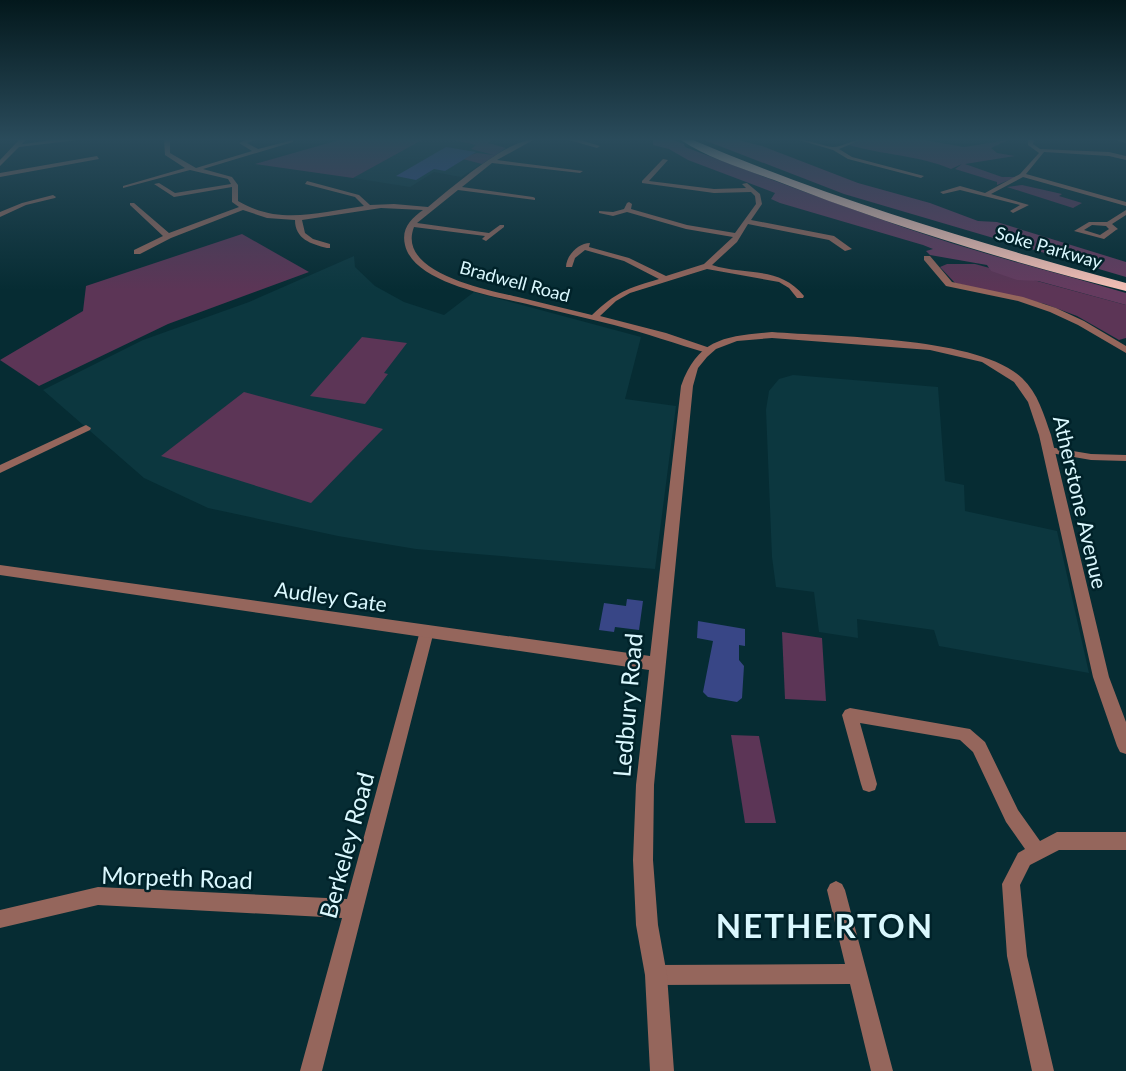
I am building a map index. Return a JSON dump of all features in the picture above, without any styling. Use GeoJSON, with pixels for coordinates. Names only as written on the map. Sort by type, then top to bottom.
{"type":"FeatureCollection","features":[{"type":"Feature","properties":{"kind":"highway","name":"Soke Parkway"},"geometry":{"type":"LineString","coordinates":[[812,190],[906,223],[1126,287]]}},
{"type":"Feature","properties":{"kind":"highway","name":"Soke Parkway"},"geometry":{"type":"LineString","coordinates":[[826,190],[890,212],[1126,281]]}},
{"type":"Feature","properties":{"kind":"street"},"geometry":{"type":"LineString","coordinates":[[166,190],[174,195],[205,190]]}},
{"type":"Feature","properties":{"kind":"street"},"geometry":{"type":"LineString","coordinates":[[234,190],[233,197],[243,208],[264,216],[299,218],[368,207],[403,206],[429,209]]}},
{"type":"Feature","properties":{"kind":"street"},"geometry":{"type":"LineString","coordinates":[[334,190],[357,196],[368,207]]}},
{"type":"Feature","properties":{"kind":"street"},"geometry":{"type":"LineString","coordinates":[[411,224],[454,190]]}},
{"type":"Feature","properties":{"kind":"street"},"geometry":{"type":"LineString","coordinates":[[471,190],[533,199]]}},
{"type":"Feature","properties":{"kind":"street"},"geometry":{"type":"LineString","coordinates":[[593,318],[613,299],[627,291],[707,266],[748,222],[760,204],[758,195],[752,190]]}},
{"type":"Feature","properties":{"kind":"street"},"geometry":{"type":"LineString","coordinates":[[943,192],[948,190]]}},
{"type":"Feature","properties":{"kind":"street"},"geometry":{"type":"LineString","coordinates":[[967,190],[988,193],[1026,205],[1013,211]]}},
{"type":"Feature","properties":{"kind":"street"},"geometry":{"type":"LineString","coordinates":[[988,193],[994,190]]}},
{"type":"Feature","properties":{"kind":"street"},"geometry":{"type":"LineString","coordinates":[[1078,190],[1126,204]]}},
{"type":"Feature","properties":{"kind":"street"},"geometry":{"type":"LineString","coordinates":[[0,215],[24,204],[53,197]]}},
{"type":"Feature","properties":{"kind":"street"},"geometry":{"type":"LineString","coordinates":[[132,204],[168,236]]}},
{"type":"Feature","properties":{"kind":"street"},"geometry":{"type":"LineString","coordinates":[[601,212],[613,214],[628,207],[686,227],[736,235]]}},
{"type":"Feature","properties":{"kind":"street"},"geometry":{"type":"LineString","coordinates":[[137,252],[168,236],[243,208]]}},
{"type":"Feature","properties":{"kind":"street"},"geometry":{"type":"LineString","coordinates":[[1108,224],[1126,212]]}},
{"type":"Feature","properties":{"kind":"street"},"geometry":{"type":"LineString","coordinates":[[299,218],[299,232],[303,237],[326,248],[336,244]]}},
{"type":"Feature","properties":{"kind":"street"},"geometry":{"type":"LineString","coordinates":[[748,222],[831,237],[853,249]]}},
{"type":"Feature","properties":{"kind":"street"},"geometry":{"type":"LineString","coordinates":[[411,224],[490,235]]}},
{"type":"Feature","properties":{"kind":"street","name":"Bradwell Road"},"geometry":{"type":"LineString","coordinates":[[411,224],[407,232],[409,249],[419,263],[433,272],[486,292],[683,341],[707,350]]}},
{"type":"Feature","properties":{"kind":"street"},"geometry":{"type":"LineString","coordinates":[[483,242],[502,226]]}},
{"type":"Feature","properties":{"kind":"street"},"geometry":{"type":"LineString","coordinates":[[569,265],[572,257],[586,247],[634,261],[665,279]]}},
{"type":"Feature","properties":{"kind":"street"},"geometry":{"type":"LineString","coordinates":[[830,250],[853,249]]}},
{"type":"Feature","properties":{"kind":"street"},"geometry":{"type":"LineString","coordinates":[[942,262],[929,260],[949,284],[1020,299],[1053,310],[1126,350]]}},
{"type":"Feature","properties":{"kind":"street"},"geometry":{"type":"LineString","coordinates":[[766,265],[766,275]]}},
{"type":"Feature","properties":{"kind":"street"},"geometry":{"type":"LineString","coordinates":[[707,266],[718,271],[766,275],[796,288],[800,296]]}},
{"type":"Feature","properties":{"kind":"street"},"geometry":{"type":"LineString","coordinates":[[939,290],[949,284]]}},
{"type":"Feature","properties":{"kind":"street","name":"Atherstone Avenue"},"geometry":{"type":"LineString","coordinates":[[707,350],[735,338],[772,335],[921,346],[966,353],[1003,369],[1025,388],[1034,402],[1049,450],[1103,686],[1126,746]]}},
{"type":"Feature","properties":{"kind":"street","name":"Ledbury Road"},"geometry":{"type":"LineString","coordinates":[[662,1071],[656,975],[647,925],[643,860],[645,785],[687,386],[693,368],[707,350]]}},
{"type":"Feature","properties":{"kind":"street"},"geometry":{"type":"LineString","coordinates":[[0,469],[86,428]]}},
{"type":"Feature","properties":{"kind":"street"},"geometry":{"type":"LineString","coordinates":[[1049,450],[1091,457],[1126,458]]}},
{"type":"Feature","properties":{"kind":"street","name":"Audley Gate"},"geometry":{"type":"LineString","coordinates":[[0,570],[656,664]]}},
{"type":"Feature","properties":{"kind":"street","name":"Berkeley Road"},"geometry":{"type":"LineString","coordinates":[[311,1071],[427,631]]}},
{"type":"Feature","properties":{"kind":"street"},"geometry":{"type":"LineString","coordinates":[[869,784],[850,715],[964,734],[979,747],[1012,816],[1036,850]]}},
{"type":"Feature","properties":{"kind":"street"},"geometry":{"type":"LineString","coordinates":[[1043,1071],[1017,956],[1011,884],[1024,859],[1036,850],[1057,841],[1126,841]]}},
{"type":"Feature","properties":{"kind":"street"},"geometry":{"type":"LineString","coordinates":[[836,890],[882,1071]]}},
{"type":"Feature","properties":{"kind":"street","name":"Morpeth Road"},"geometry":{"type":"LineString","coordinates":[[0,919],[98,896],[354,908]]}},
{"type":"Feature","properties":{"kind":"street"},"geometry":{"type":"LineString","coordinates":[[656,975],[857,974]]}},
{"type":"Feature","properties":{"kind":"shaded area"},"geometry":{"type":"Polygon","coordinates":[[[767,190],[801,190],[951,243],[1126,293],[1126,305],[1038,281],[1017,280],[991,271],[987,265],[930,255],[926,251],[933,249],[923,245],[780,203],[771,199],[775,193],[767,190]]]}},
{"type":"Feature","properties":{"kind":"shaded area"},"geometry":{"type":"Polygon","coordinates":[[[834,190],[883,190],[930,203],[978,221],[997,222],[1126,262],[1126,277],[834,190]]]}},
{"type":"Feature","properties":{"kind":"shaded area"},"geometry":{"type":"Polygon","coordinates":[[[1016,190],[1044,190],[1082,203],[1073,208],[1016,190]]]}},
{"type":"Feature","properties":{"kind":"shaded area"},"geometry":{"type":"Polygon","coordinates":[[[242,234],[309,272],[168,324],[39,386],[0,360],[83,311],[86,286],[242,234]]]}},
{"type":"Feature","properties":{"kind":"shaded area"},"geometry":{"type":"Polygon","coordinates":[[[354,256],[355,267],[375,286],[404,302],[444,315],[474,292],[641,337],[625,399],[676,406],[655,569],[416,549],[338,536],[208,508],[144,478],[43,390],[143,340],[249,302],[354,256]]]}},
{"type":"Feature","properties":{"kind":"shaded area"},"geometry":{"type":"Polygon","coordinates":[[[947,264],[975,264],[1126,305],[1126,338],[1119,340],[1077,316],[1045,304],[955,283],[940,267],[947,264]]]}},
{"type":"Feature","properties":{"kind":"shaded area"},"geometry":{"type":"Polygon","coordinates":[[[362,337],[407,343],[365,404],[310,396],[362,337]]]}},
{"type":"Feature","properties":{"kind":"shaded area"},"geometry":{"type":"Polygon","coordinates":[[[793,375],[938,387],[945,481],[964,485],[965,511],[1057,531],[1089,673],[939,646],[934,630],[857,619],[858,638],[819,632],[814,592],[776,587],[772,557],[766,410],[769,391],[779,379],[793,375]]]}},
{"type":"Feature","properties":{"kind":"shaded area"},"geometry":{"type":"Polygon","coordinates":[[[244,392],[383,429],[311,503],[161,456],[244,392]]]}},
{"type":"Feature","properties":{"kind":"shaded area"},"geometry":{"type":"Polygon","coordinates":[[[782,632],[822,638],[826,701],[785,699],[782,632]]]}},
{"type":"Feature","properties":{"kind":"shaded area"},"geometry":{"type":"Polygon","coordinates":[[[731,735],[759,736],[776,823],[745,823],[731,735]]]}},
{"type":"Feature","properties":{"kind":"building"},"geometry":{"type":"Polygon","coordinates":[[[627,599],[643,601],[639,630],[615,627],[614,632],[599,630],[604,603],[626,606],[627,599]]]}},
{"type":"Feature","properties":{"kind":"building"},"geometry":{"type":"Polygon","coordinates":[[[698,621],[745,629],[745,646],[739,645],[739,660],[744,666],[742,698],[737,702],[708,697],[703,692],[713,641],[697,638],[698,621]]]}},
{"type":"Feature","properties":{"kind":"district","name":"NETHERTON"},"geometry":{"type":"Point","coordinates":[825,925]}}]}
